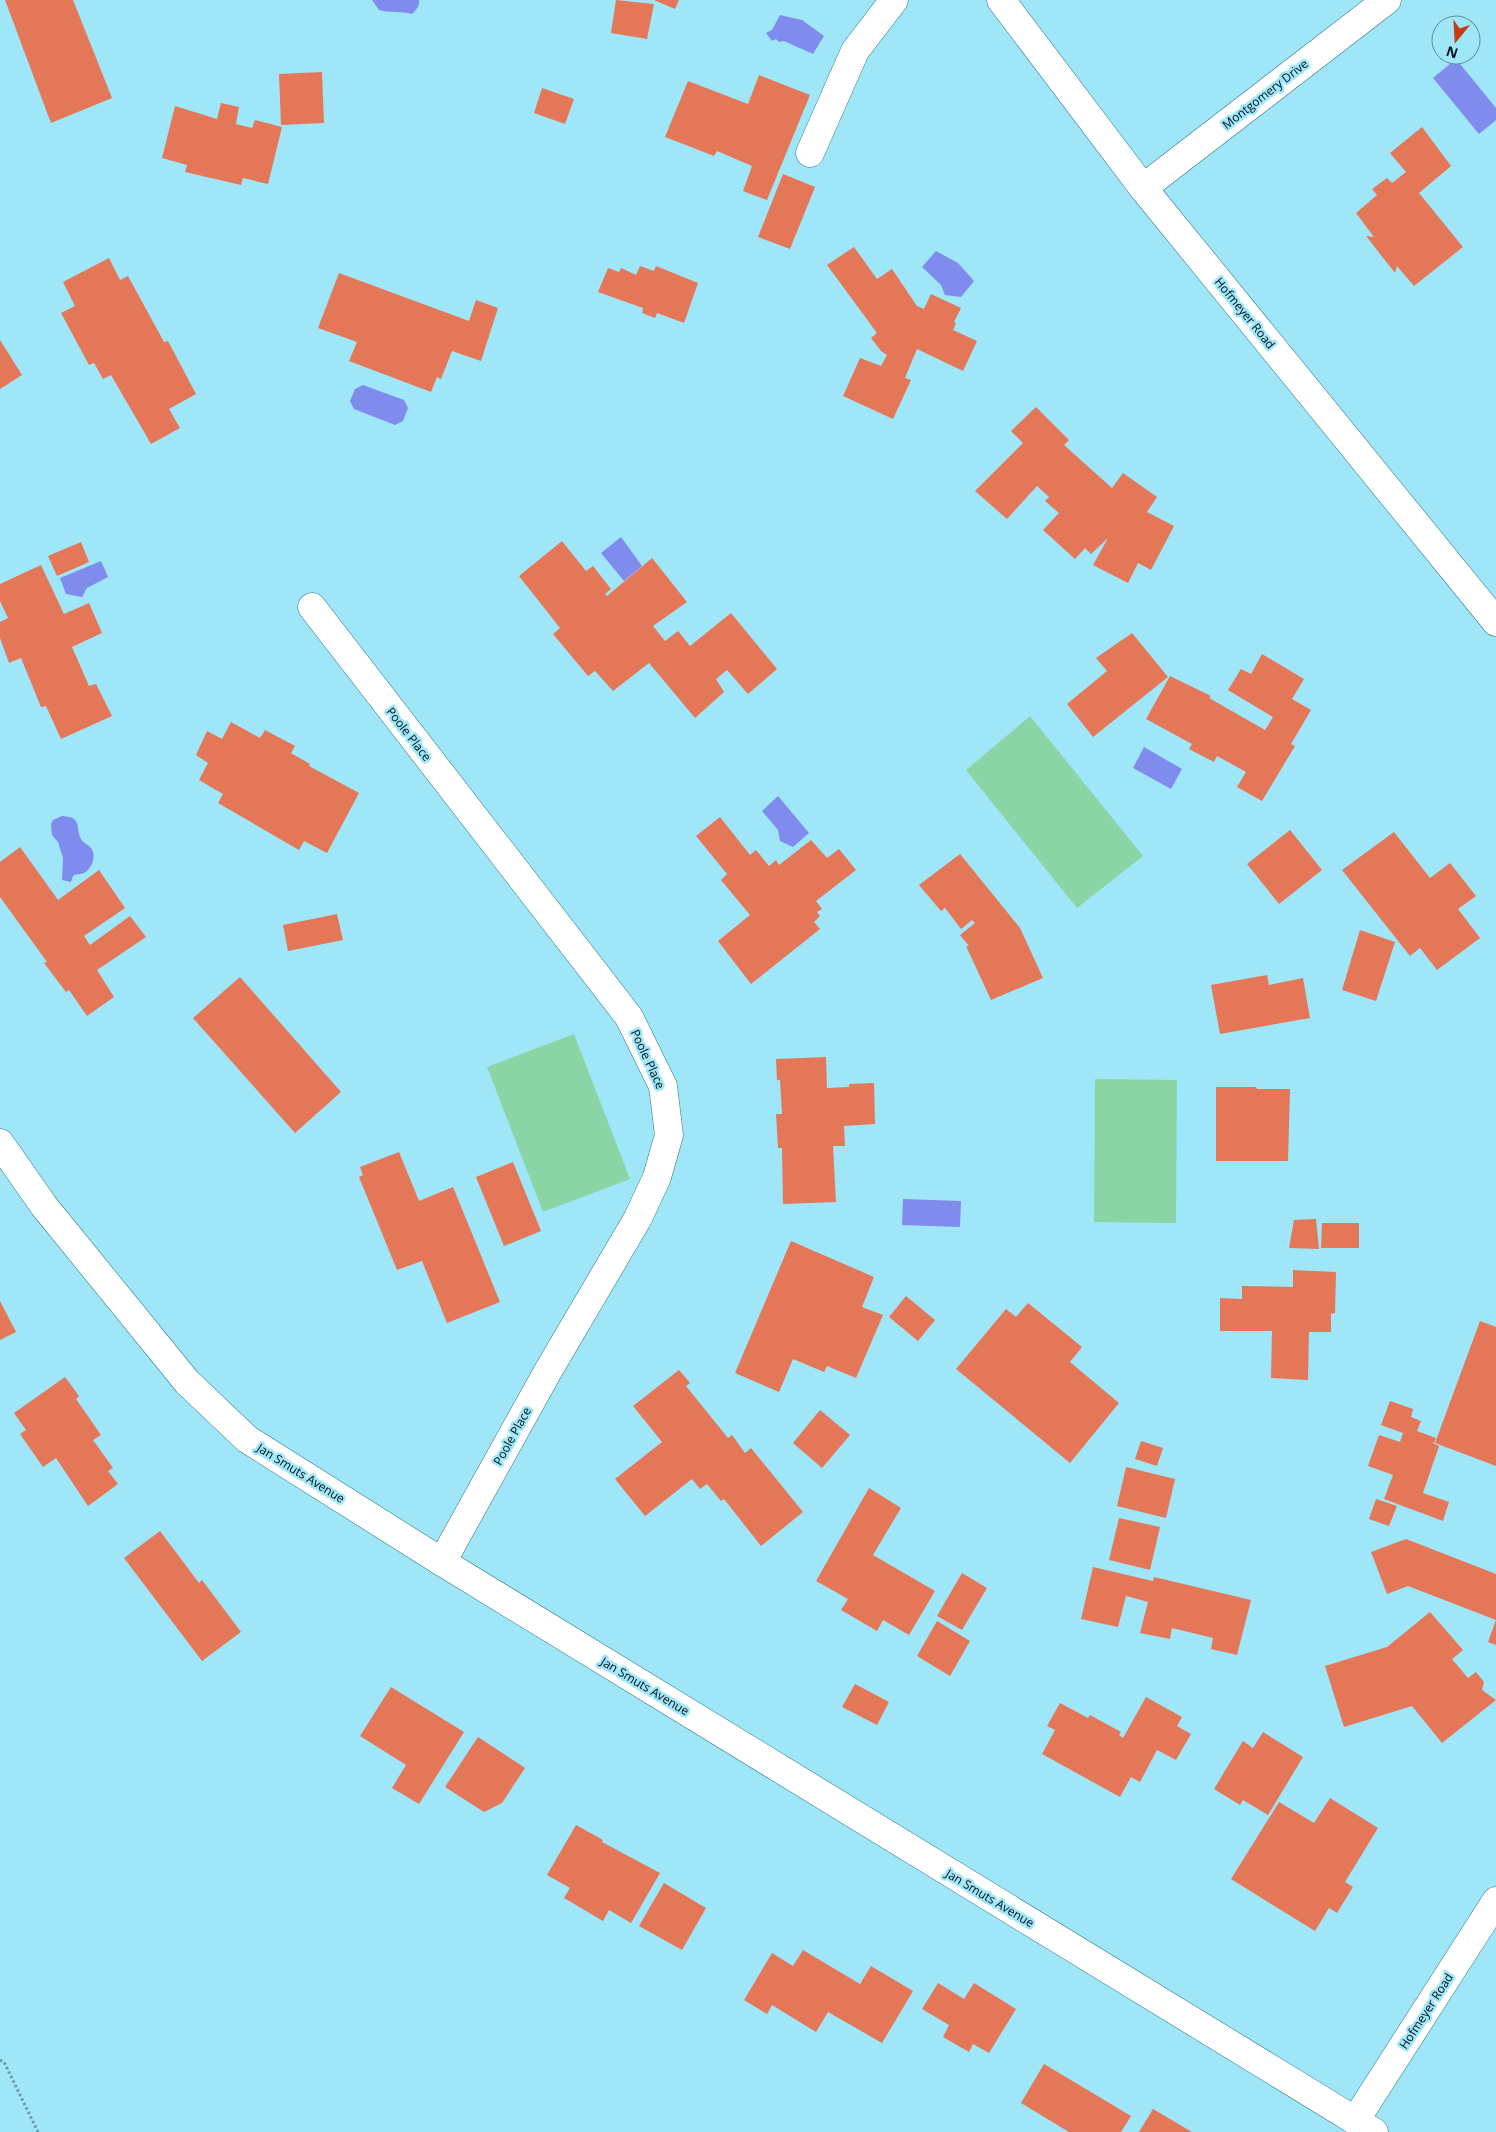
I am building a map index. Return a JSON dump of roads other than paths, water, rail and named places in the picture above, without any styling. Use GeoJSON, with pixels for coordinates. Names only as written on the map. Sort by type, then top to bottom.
{"type":"FeatureCollection","features":[{"type":"Feature","properties":{"kind":"street"},"geometry":{"type":"LineString","coordinates":[[810,153],[856,51],[894,0]]}},
{"type":"Feature","properties":{"kind":"street","name":"Hofmeyer Road"},"geometry":{"type":"LineString","coordinates":[[1001,0],[1143,188],[1496,622]]}},
{"type":"Feature","properties":{"kind":"street","name":"Montgomery Drive"},"geometry":{"type":"LineString","coordinates":[[1143,188],[1387,0]]}},
{"type":"Feature","properties":{"kind":"street","name":"Poole Place"},"geometry":{"type":"LineString","coordinates":[[312,607],[629,1017],[663,1086],[668,1135],[657,1177],[638,1218],[548,1370],[442,1562]]}},
{"type":"Feature","properties":{"kind":"street","name":"Jan Smuts Avenue"},"geometry":{"type":"LineString","coordinates":[[0,1143],[44,1206],[187,1382],[247,1439],[442,1562],[1365,2126]]}},
{"type":"Feature","properties":{"kind":"street","name":"Hofmeyer Road"},"geometry":{"type":"LineString","coordinates":[[1365,2126],[1496,1901]]}},
{"type":"Feature","properties":{"kind":"water"},"geometry":{"type":"Polygon","coordinates":[[[372,0],[419,0],[419,2],[412,14],[379,10],[372,0]]]}},
{"type":"Feature","properties":{"kind":"water"},"geometry":{"type":"Polygon","coordinates":[[[780,15],[802,20],[824,36],[813,54],[784,41],[779,42],[776,39],[772,41],[766,33],[772,30],[780,15]]]}},
{"type":"Feature","properties":{"kind":"water"},"geometry":{"type":"Polygon","coordinates":[[[1449,65],[1461,65],[1496,108],[1496,120],[1479,134],[1433,78],[1449,65]]]}},
{"type":"Feature","properties":{"kind":"water"},"geometry":{"type":"Polygon","coordinates":[[[936,251],[958,263],[974,281],[961,297],[945,295],[941,285],[922,267],[936,251]]]}},
{"type":"Feature","properties":{"kind":"water"},"geometry":{"type":"Polygon","coordinates":[[[363,385],[404,400],[408,408],[403,421],[395,425],[354,409],[350,401],[355,389],[363,385]]]}},
{"type":"Feature","properties":{"kind":"water"},"geometry":{"type":"Polygon","coordinates":[[[621,537],[642,566],[624,581],[601,553],[621,537]]]}},
{"type":"Feature","properties":{"kind":"water"},"geometry":{"type":"Polygon","coordinates":[[[101,561],[108,577],[87,588],[82,597],[66,594],[60,578],[101,561]]]}},
{"type":"Feature","properties":{"kind":"water"},"geometry":{"type":"Polygon","coordinates":[[[1144,747],[1182,769],[1171,789],[1133,768],[1144,747]]]}},
{"type":"Feature","properties":{"kind":"water"},"geometry":{"type":"Polygon","coordinates":[[[778,796],[809,833],[793,847],[780,841],[778,830],[762,811],[778,796]]]}},
{"type":"Feature","properties":{"kind":"water"},"geometry":{"type":"Polygon","coordinates":[[[62,816],[72,818],[77,822],[81,839],[91,848],[94,854],[93,862],[87,871],[73,876],[71,882],[62,880],[63,858],[58,842],[52,835],[51,824],[53,820],[62,816]]]}},
{"type":"Feature","properties":{"kind":"water"},"geometry":{"type":"Polygon","coordinates":[[[903,1199],[961,1201],[960,1227],[902,1225],[903,1199]]]}}]}
